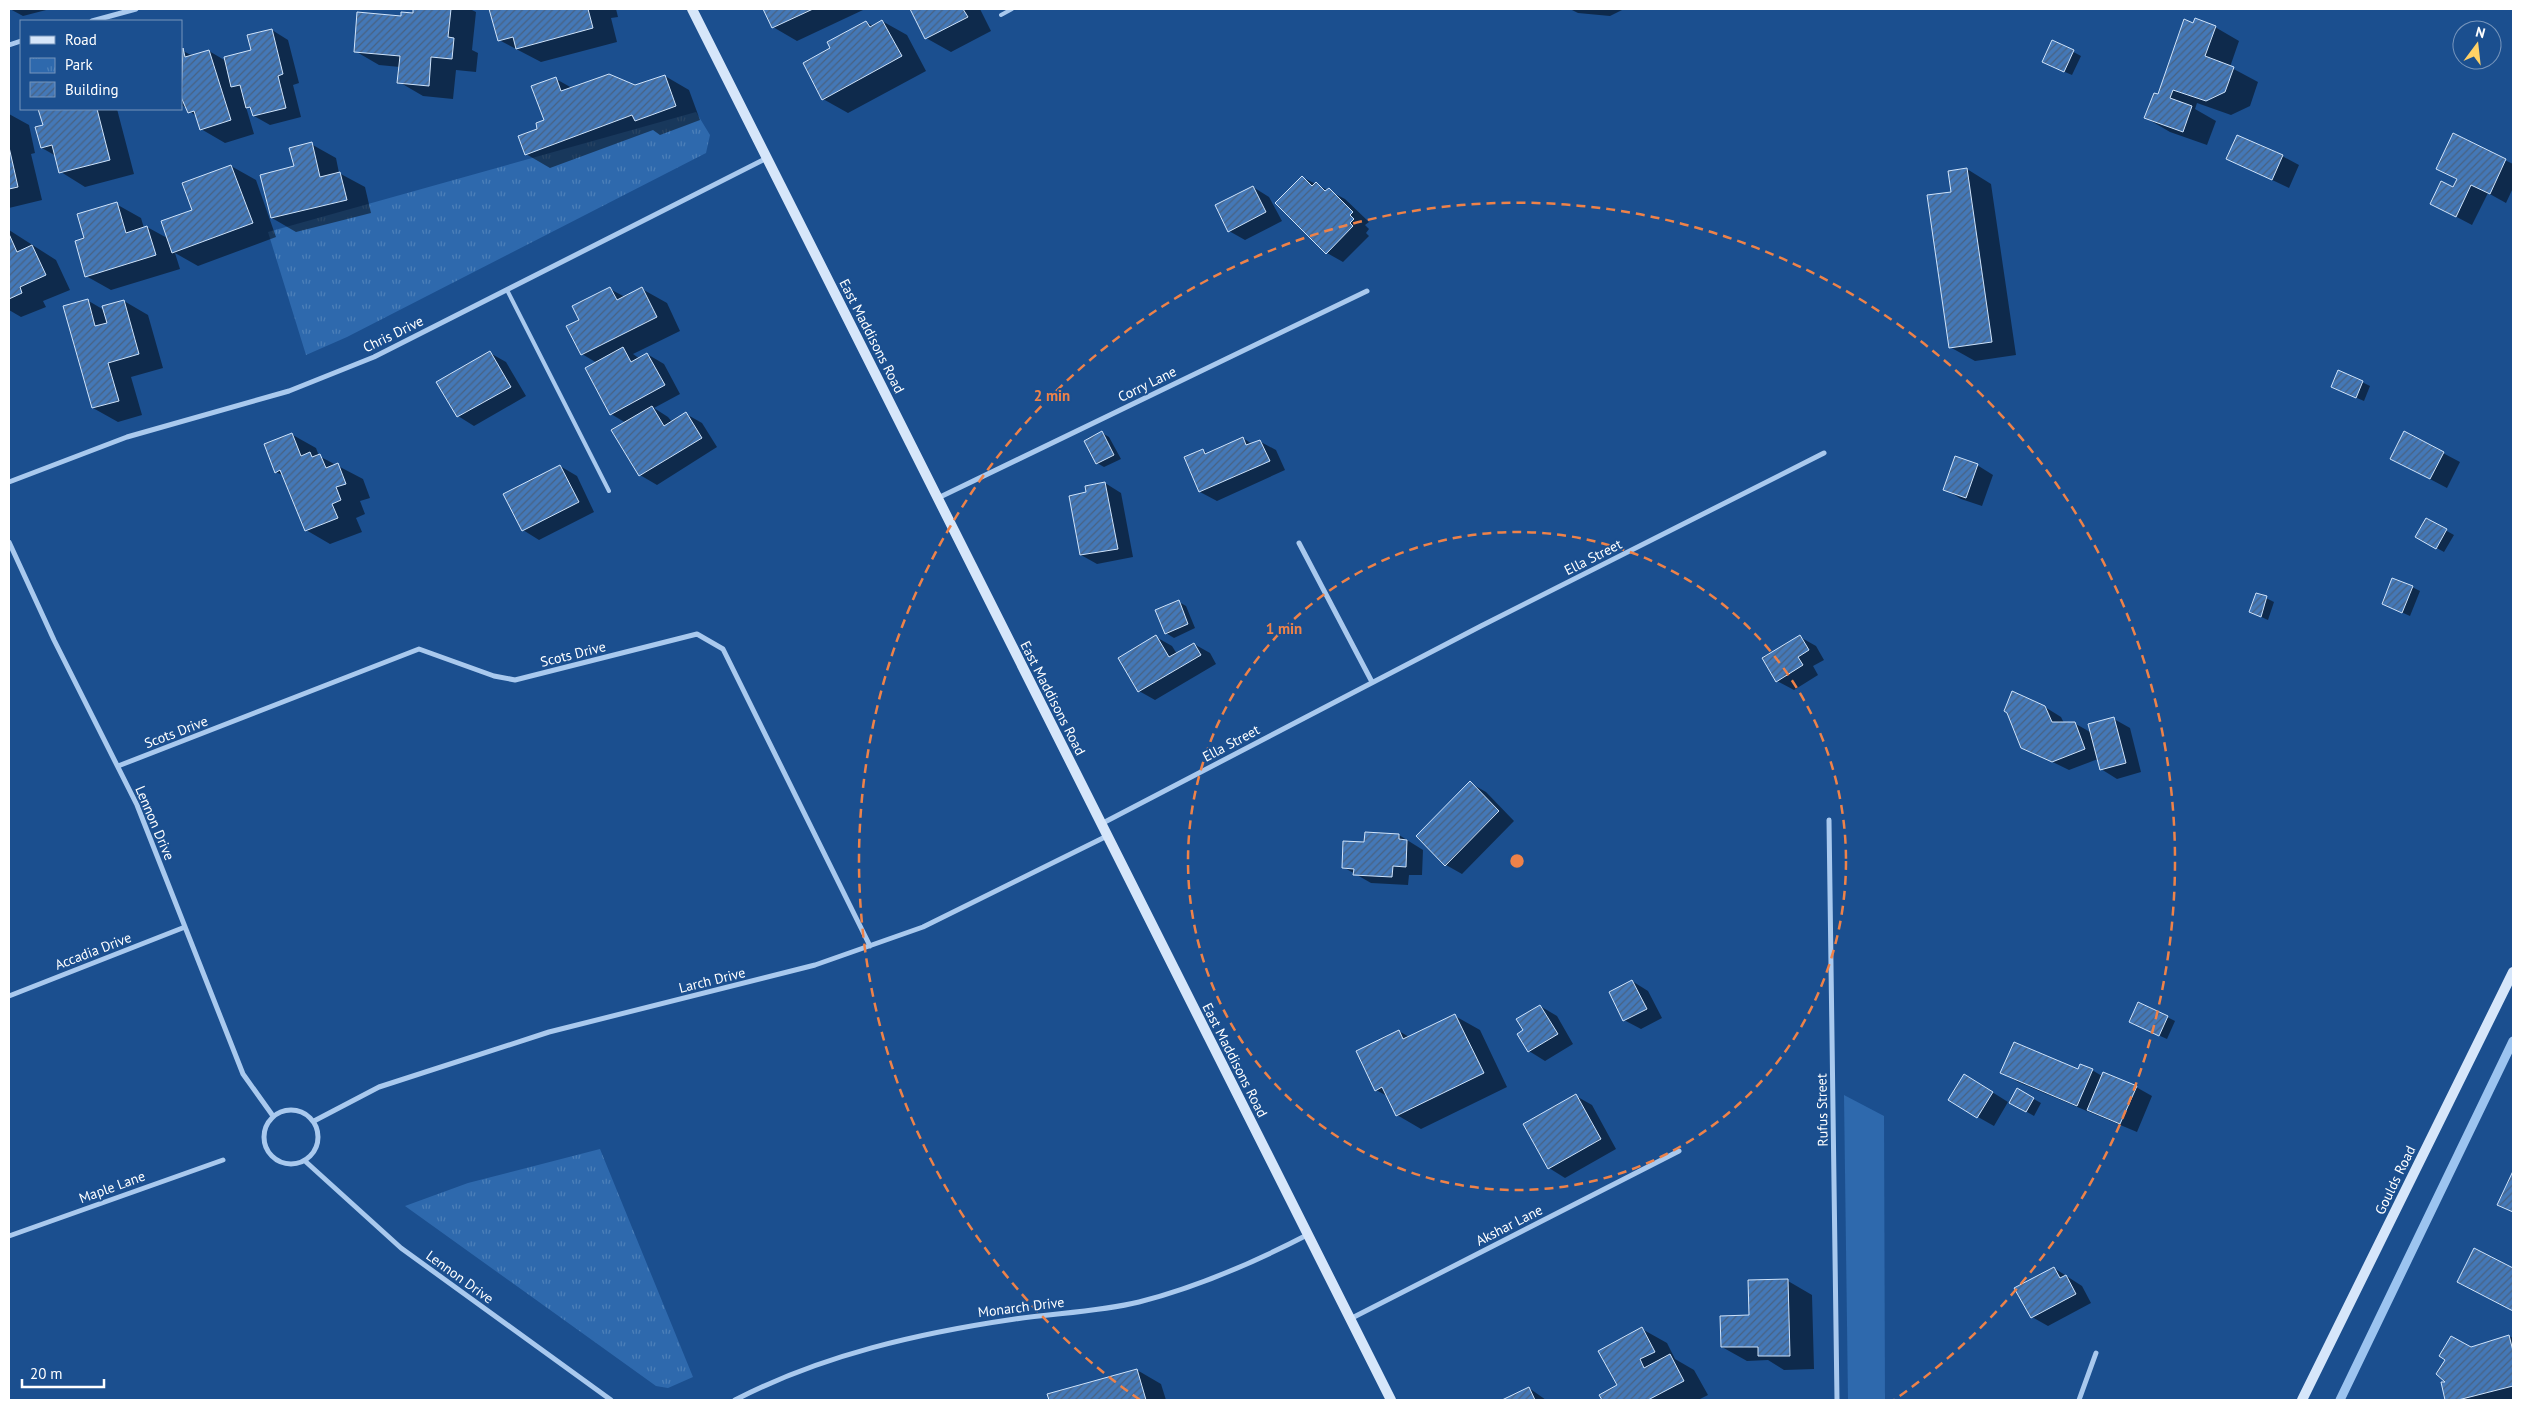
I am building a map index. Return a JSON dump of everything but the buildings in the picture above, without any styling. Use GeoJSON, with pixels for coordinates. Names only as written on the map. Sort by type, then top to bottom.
{"type":"FeatureCollection","features":[{"type":"Feature","properties":{"kind":"street"},"geometry":{"type":"LineString","coordinates":[[96,20],[136,9]]}},
{"type":"Feature","properties":{"kind":"street","name":"East Maddisons Road"},"geometry":{"type":"LineString","coordinates":[[692,9],[1390,1400]]}},
{"type":"Feature","properties":{"kind":"street","name":"Chris Drive"},"geometry":{"type":"LineString","coordinates":[[9,482],[128,437],[256,402],[330,376],[374,357],[767,158]]}},
{"type":"Feature","properties":{"kind":"street","name":"Corry Lane"},"geometry":{"type":"LineString","coordinates":[[938,498],[1367,291]]}},
{"type":"Feature","properties":{"kind":"street","name":"Ella Street"},"geometry":{"type":"LineString","coordinates":[[1101,824],[1372,682],[1824,453]]}},
{"type":"Feature","properties":{"kind":"street","name":"Lennon Drive"},"geometry":{"type":"LineString","coordinates":[[9,542],[137,805],[243,1074],[273,1116]]}},
{"type":"Feature","properties":{"kind":"street"},"geometry":{"type":"LineString","coordinates":[[1298,543],[1372,682]]}},
{"type":"Feature","properties":{"kind":"street","name":"Scots Drive"},"geometry":{"type":"LineString","coordinates":[[118,766],[419,649],[494,676],[515,680],[697,634],[723,649],[870,946]]}},
{"type":"Feature","properties":{"kind":"street","name":"Rufus Street"},"geometry":{"type":"LineString","coordinates":[[1829,820],[1837,1400]]}},
{"type":"Feature","properties":{"kind":"street","name":"Larch Drive"},"geometry":{"type":"LineString","coordinates":[[314,1121],[379,1086],[549,1032],[815,965],[923,927],[1108,836]]}},
{"type":"Feature","properties":{"kind":"street","name":"Accadia Drive"},"geometry":{"type":"LineString","coordinates":[[9,996],[185,927]]}},
{"type":"Feature","properties":{"kind":"street","name":"Goulds Road"},"geometry":{"type":"LineString","coordinates":[[2302,1400],[2513,972]]}},
{"type":"Feature","properties":{"kind":"street"},"geometry":{"type":"LineString","coordinates":[[295,1109],[306,1113],[314,1121],[319,1131],[319,1143],[314,1153],[306,1161],[294,1164],[282,1163],[273,1157],[266,1148],[264,1136],[266,1125],[273,1116],[283,1110],[295,1109]]}},
{"type":"Feature","properties":{"kind":"street","name":"Akshar Lane"},"geometry":{"type":"LineString","coordinates":[[1350,1319],[1678,1151]]}},
{"type":"Feature","properties":{"kind":"street","name":"Maple Lane"},"geometry":{"type":"LineString","coordinates":[[9,1236],[223,1160]]}},
{"type":"Feature","properties":{"kind":"street","name":"Lennon Drive"},"geometry":{"type":"LineString","coordinates":[[306,1161],[400,1248],[611,1400]]}},
{"type":"Feature","properties":{"kind":"street","name":"Monarch Drive"},"geometry":{"type":"LineString","coordinates":[[735,1400],[812,1367],[879,1346],[934,1332],[1137,1302],[1194,1286],[1252,1263],[1307,1235]]}},
{"type":"Feature","properties":{"kind":"street"},"geometry":{"type":"LineString","coordinates":[[2079,1400],[2096,1353]]}},
{"type":"Feature","properties":{"kind":"lane"},"geometry":{"type":"LineString","coordinates":[[1001,15],[1012,9]]}},
{"type":"Feature","properties":{"kind":"lane"},"geometry":{"type":"LineString","coordinates":[[507,290],[609,491]]}},
{"type":"Feature","properties":{"kind":"green space"},"geometry":{"type":"Polygon","coordinates":[[[696,112],[710,135],[706,153],[347,337],[306,355],[268,232],[696,112]]]}},
{"type":"Feature","properties":{"kind":"green space"},"geometry":{"type":"Polygon","coordinates":[[[1844,1095],[1884,1116],[1885,1400],[1848,1400],[1844,1095]]]}},
{"type":"Feature","properties":{"kind":"green space"},"geometry":{"type":"Polygon","coordinates":[[[600,1149],[693,1377],[668,1388],[656,1386],[405,1206],[468,1183],[600,1149]]]}},
{"type":"Feature","properties":{"kind":"waterway"},"geometry":{"type":"LineString","coordinates":[[2340,1400],[2513,1041]]}}]}
